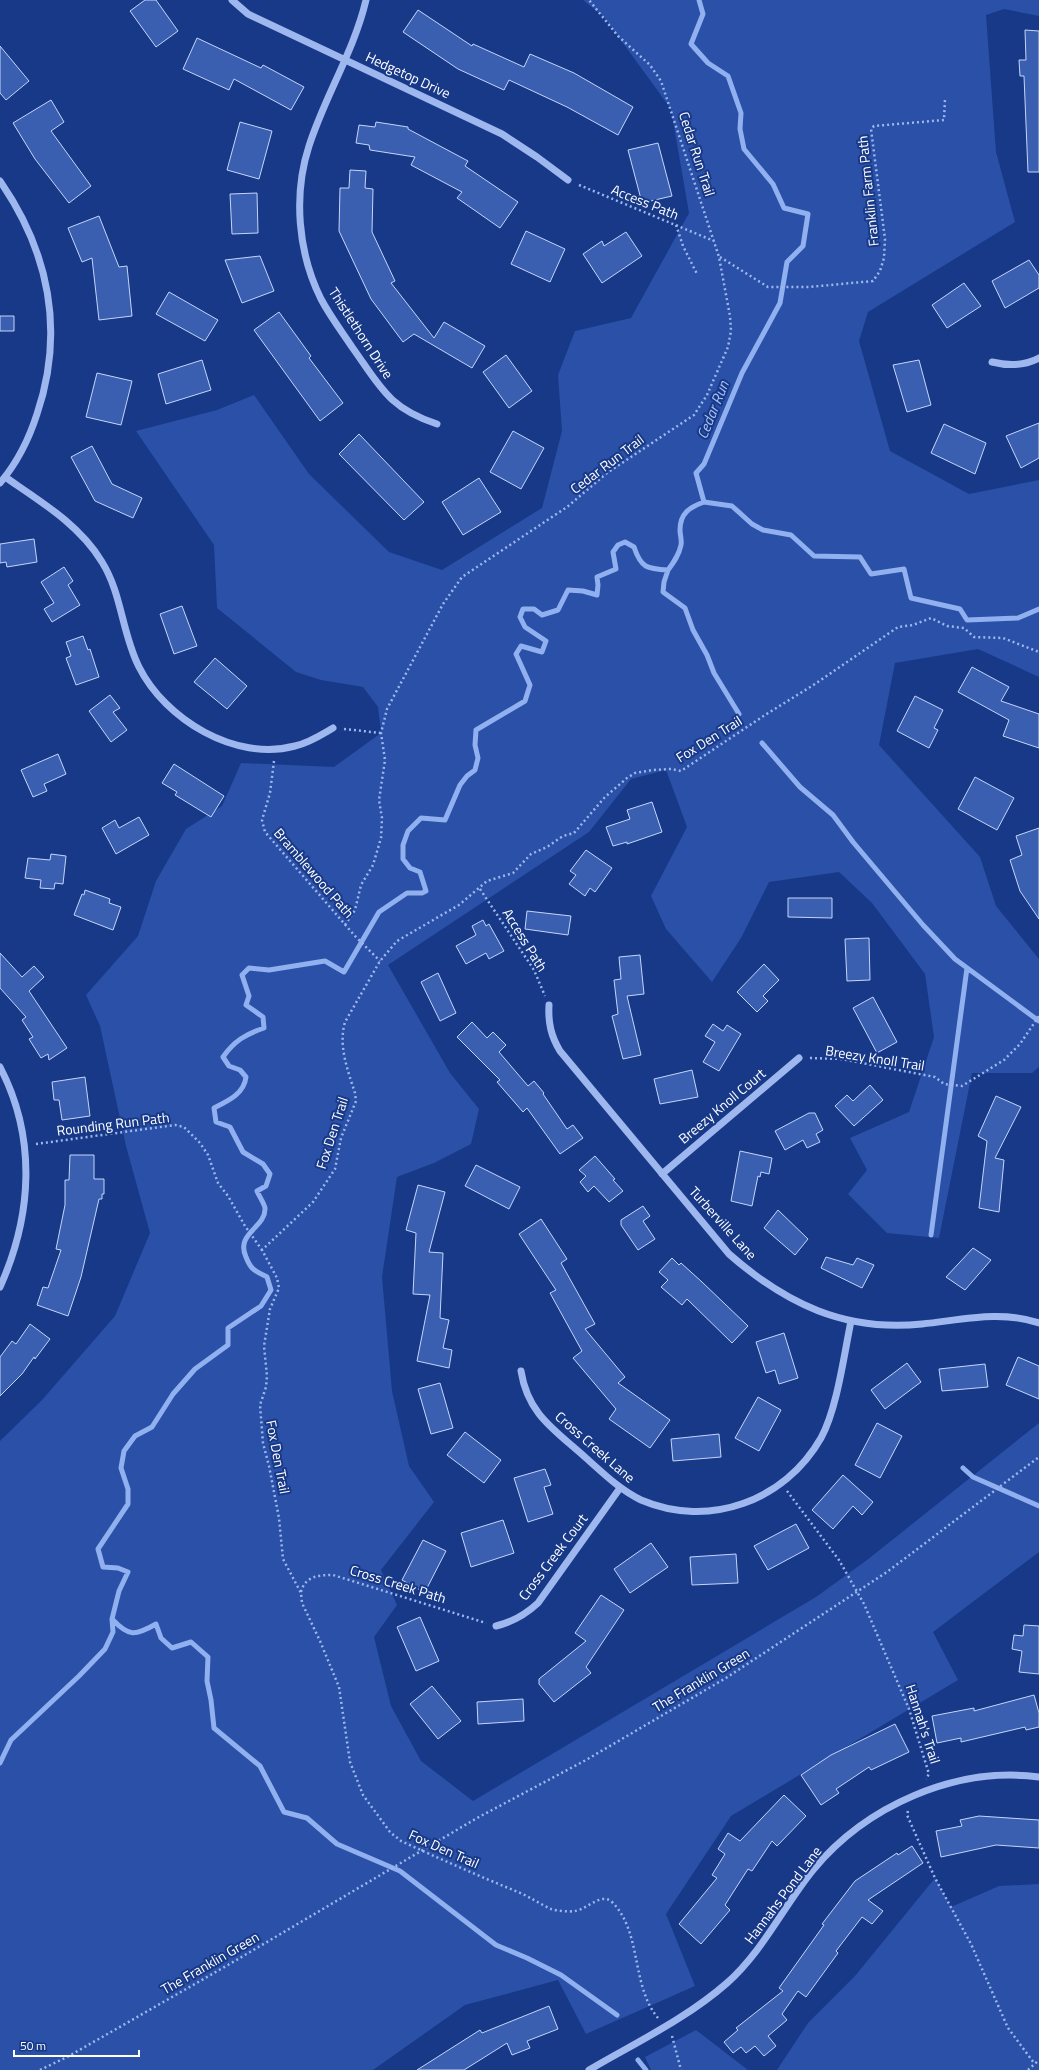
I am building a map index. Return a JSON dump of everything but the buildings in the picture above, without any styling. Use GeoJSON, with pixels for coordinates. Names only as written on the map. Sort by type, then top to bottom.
{"type":"FeatureCollection","features":[{"type":"Feature","properties":{"kind":"street","name":"Hedgetop Drive"},"geometry":{"type":"LineString","coordinates":[[232,0],[248,14],[502,134],[568,180]]}},
{"type":"Feature","properties":{"kind":"street","name":"Thistlethorn Drive"},"geometry":{"type":"LineString","coordinates":[[366,0],[346,60],[308,147],[301,180],[299,205],[305,256],[322,300],[386,395],[401,408],[437,424]]}},
{"type":"Feature","properties":{"kind":"street"},"geometry":{"type":"LineString","coordinates":[[0,181],[25,222],[36,247],[49,302],[52,336],[42,400],[31,431],[17,460],[0,483]]}},
{"type":"Feature","properties":{"kind":"street"},"geometry":{"type":"LineString","coordinates":[[992,362],[1006,365],[1021,364],[1039,358]]}},
{"type":"Feature","properties":{"kind":"street"},"geometry":{"type":"LineString","coordinates":[[5,477],[55,512],[79,533],[93,548],[114,586],[131,650],[139,668],[155,692],[172,710],[200,730],[218,738],[254,748],[275,749],[295,746],[315,739],[333,728]]}},
{"type":"Feature","properties":{"kind":"street","name":"Turberville Lane"},"geometry":{"type":"LineString","coordinates":[[548,1005],[548,1020],[552,1036],[560,1051],[730,1254],[755,1276],[779,1293],[806,1307],[851,1321],[906,1325],[989,1316],[1013,1317],[1039,1323]]}},
{"type":"Feature","properties":{"kind":"street","name":"Breezy Knoll Court"},"geometry":{"type":"LineString","coordinates":[[662,1174],[799,1058]]}},
{"type":"Feature","properties":{"kind":"street"},"geometry":{"type":"LineString","coordinates":[[0,1067],[16,1107],[26,1168],[26,1200],[21,1231],[11,1262],[0,1287]]}},
{"type":"Feature","properties":{"kind":"street","name":"Cross Creek Lane"},"geometry":{"type":"LineString","coordinates":[[521,1371],[524,1387],[530,1403],[541,1417],[620,1488],[640,1499],[662,1507],[685,1511],[710,1511],[731,1508],[752,1501],[782,1483],[809,1457],[822,1437],[831,1414],[851,1321]]}},
{"type":"Feature","properties":{"kind":"street","name":"Cross Creek Court"},"geometry":{"type":"LineString","coordinates":[[496,1626],[510,1622],[525,1614],[538,1603],[620,1488]]}},
{"type":"Feature","properties":{"kind":"street","name":"Hannahs Pond Lane"},"geometry":{"type":"LineString","coordinates":[[589,2070],[698,2006],[728,1982],[755,1954],[813,1870],[836,1847],[873,1817],[915,1795],[946,1784],[978,1778],[1011,1775],[1039,1777]]}},
{"type":"Feature","properties":{"kind":"path","name":"Cedar Run Trail"},"geometry":{"type":"LineString","coordinates":[[345,925],[355,910],[361,885],[373,865],[381,838],[380,794],[385,760],[381,734],[387,709],[443,604],[462,577],[567,507],[607,472],[694,415],[706,395],[728,347],[731,330],[730,312],[719,257],[661,81],[650,65],[618,36],[589,0]]}},
{"type":"Feature","properties":{"kind":"path","name":"Franklin Farm Path"},"geometry":{"type":"LineString","coordinates":[[719,257],[768,287],[777,288],[787,285],[809,287],[873,281],[880,271],[884,258],[885,239],[871,129],[874,126],[944,120],[945,99]]}},
{"type":"Feature","properties":{"kind":"path","name":"Access Path"},"geometry":{"type":"LineString","coordinates":[[568,180],[590,191],[715,242]]}},
{"type":"Feature","properties":{"kind":"path"},"geometry":{"type":"LineString","coordinates":[[676,225],[683,246],[697,274]]}},
{"type":"Feature","properties":{"kind":"path","name":"Fox Den Trail"},"geometry":{"type":"LineString","coordinates":[[681,2070],[672,2036],[652,2012],[643,1994],[632,1940],[618,1909],[612,1902],[606,1898],[598,1900],[587,1907],[575,1911],[553,1909],[401,1841],[390,1832],[363,1794],[350,1762],[339,1687],[302,1603],[301,1593],[283,1559],[279,1518],[263,1443],[260,1418],[260,1406],[266,1387],[267,1376],[264,1346],[269,1330],[270,1309],[279,1288],[277,1278],[262,1250],[313,1202],[335,1169],[341,1138],[356,1101],[341,1043],[342,1031],[345,1022],[380,961],[397,942],[459,905],[480,889],[487,881],[513,873],[531,854],[547,847],[555,840],[563,836],[574,833],[605,797],[627,778],[635,773],[652,770],[671,769],[681,771],[765,715],[815,684],[898,627],[913,625],[931,618],[947,626],[964,628],[974,636],[1003,638],[1039,652]]}},
{"type":"Feature","properties":{"kind":"path"},"geometry":{"type":"LineString","coordinates":[[333,728],[381,734]]}},
{"type":"Feature","properties":{"kind":"path","name":"Bramblewood Path"},"geometry":{"type":"LineString","coordinates":[[275,749],[270,793],[262,820],[265,832],[345,925],[380,961]]}},
{"type":"Feature","properties":{"kind":"path","name":"Access Path"},"geometry":{"type":"LineString","coordinates":[[480,889],[534,970],[548,1005]]}},
{"type":"Feature","properties":{"kind":"path","name":"Breezy Knoll Trail"},"geometry":{"type":"LineString","coordinates":[[799,1058],[841,1060],[935,1077],[944,1084],[962,1086],[1004,1060],[1033,1026],[1039,1016]]}},
{"type":"Feature","properties":{"kind":"path","name":"Rounding Run Path"},"geometry":{"type":"LineString","coordinates":[[23,1146],[175,1126],[184,1127],[200,1143],[208,1155],[218,1183],[228,1196],[245,1226],[262,1250]]}},
{"type":"Feature","properties":{"kind":"path","name":"The Franklin Green"},"geometry":{"type":"LineString","coordinates":[[40,2070],[69,2056],[477,1818],[586,1760],[726,1678],[857,1593],[1039,1457]]}},
{"type":"Feature","properties":{"kind":"path","name":"Hannah's Trail"},"geometry":{"type":"LineString","coordinates":[[782,1483],[840,1560],[892,1666],[909,1709],[929,1774],[915,1795],[907,1815],[935,1878],[971,1944],[1008,2028],[1034,2063]]}},
{"type":"Feature","properties":{"kind":"path","name":"Cross Creek Path"},"geometry":{"type":"LineString","coordinates":[[301,1593],[302,1585],[309,1578],[319,1575],[333,1575],[496,1626]]}},
{"type":"Feature","properties":{"kind":"path"},"geometry":{"type":"LineString","coordinates":[[1028,2070],[1039,2060]]}},
{"type":"Feature","properties":{"kind":"shaded area"},"geometry":{"type":"Polygon","coordinates":[[[583,0],[1039,0],[1039,16],[1004,9],[986,15],[996,152],[1015,222],[868,312],[859,341],[890,451],[969,494],[1039,480],[1039,677],[978,649],[895,663],[879,745],[980,857],[996,906],[1039,959],[1039,1067],[1032,1073],[972,1073],[939,1238],[887,1233],[848,1194],[867,1170],[850,1138],[909,1112],[934,1037],[925,974],[872,903],[839,872],[769,882],[741,938],[712,982],[666,929],[651,896],[687,827],[666,770],[631,779],[589,832],[388,965],[450,1073],[479,1109],[471,1144],[434,1163],[397,1177],[382,1277],[392,1391],[409,1466],[434,1502],[381,1570],[397,1605],[374,1637],[391,1706],[421,1761],[473,1801],[816,1597],[867,1560],[1039,1423],[1039,1552],[933,1632],[958,1680],[731,1816],[666,1914],[695,1986],[586,2034],[558,1980],[465,2005],[373,2070],[0,2070],[0,1441],[42,1400],[115,1316],[150,1233],[126,1146],[100,1026],[86,995],[138,936],[156,881],[186,829],[222,806],[241,763],[334,767],[381,733],[378,707],[363,687],[321,680],[296,672],[217,608],[214,545],[136,431],[217,410],[254,395],[309,474],[389,552],[442,570],[542,508],[562,431],[558,375],[575,331],[631,318],[689,213],[671,109],[604,17],[583,0]]]}},
{"type":"Feature","properties":{"kind":"shaded area"},"geometry":{"type":"Polygon","coordinates":[[[935,1878],[951,1907],[999,1886],[1039,1884],[1039,2070],[777,2070],[808,2023],[855,1976],[935,1878]]]}},
{"type":"Feature","properties":{"kind":"shaded area"},"geometry":{"type":"Polygon","coordinates":[[[696,2030],[748,2070],[651,2070],[645,2057],[696,2030]]]}},
{"type":"Feature","properties":{"kind":"waterway","name":"Cedar Run"},"geometry":{"type":"LineString","coordinates":[[699,0],[703,14],[691,44],[708,63],[728,76],[741,113],[740,129],[744,149],[773,184],[784,208],[808,214],[803,246],[787,262],[780,303],[742,373],[704,464],[696,473],[704,502],[732,506],[752,524],[763,530],[791,535],[814,556],[860,557],[871,574],[904,569],[911,598],[960,609],[967,620],[1018,618],[1039,609]]}},
{"type":"Feature","properties":{"kind":"waterway"},"geometry":{"type":"LineString","coordinates":[[0,1763],[11,1740],[79,1676],[105,1649],[113,1632],[112,1619],[119,1591],[128,1572],[118,1568],[103,1567],[98,1549],[128,1504],[128,1489],[121,1468],[124,1451],[135,1436],[152,1427],[173,1394],[195,1369],[228,1345],[228,1328],[261,1306],[271,1290],[267,1277],[252,1267],[246,1257],[244,1249],[244,1242],[247,1236],[261,1221],[264,1215],[265,1208],[257,1191],[266,1186],[270,1174],[263,1164],[243,1152],[230,1127],[216,1122],[214,1108],[230,1100],[239,1092],[245,1083],[246,1077],[240,1070],[229,1066],[223,1057],[236,1042],[264,1028],[263,1017],[246,1005],[249,996],[242,975],[249,968],[269,970],[325,961],[344,972],[379,912],[407,893],[422,893],[426,891],[420,872],[410,868],[403,859],[403,845],[408,831],[421,818],[445,820],[460,785],[467,776],[475,770],[478,758],[475,745],[476,730],[525,701],[530,685],[516,654],[521,646],[542,652],[546,641],[525,627],[520,617],[523,609],[534,609],[542,615],[558,610],[568,590],[583,591],[597,595],[597,577],[616,569],[613,552],[618,545],[625,542],[634,547],[639,559],[646,566],[655,569],[668,570],[680,549],[680,524],[684,515],[694,506],[704,502]]}},
{"type":"Feature","properties":{"kind":"waterway"},"geometry":{"type":"LineString","coordinates":[[668,570],[664,582],[663,592],[685,608],[693,630],[707,655],[714,673],[739,714]]}},
{"type":"Feature","properties":{"kind":"waterway"},"geometry":{"type":"LineString","coordinates":[[762,743],[800,787],[833,815],[853,842],[923,925],[955,959],[1039,1021]]}},
{"type":"Feature","properties":{"kind":"waterway"},"geometry":{"type":"LineString","coordinates":[[931,1235],[967,968]]}},
{"type":"Feature","properties":{"kind":"waterway"},"geometry":{"type":"LineString","coordinates":[[963,1468],[973,1477],[1039,1506]]}},
{"type":"Feature","properties":{"kind":"waterway"},"geometry":{"type":"LineString","coordinates":[[112,1619],[123,1629],[132,1633],[143,1631],[156,1624],[161,1638],[172,1648],[191,1642],[208,1657],[207,1681],[214,1728],[260,1766],[284,1812],[307,1818],[337,1844],[400,1871],[496,1945],[561,1975],[617,2015]]}},
{"type":"Feature","properties":{"kind":"waterway"},"geometry":{"type":"LineString","coordinates":[[638,2060],[646,2070]]}}]}
